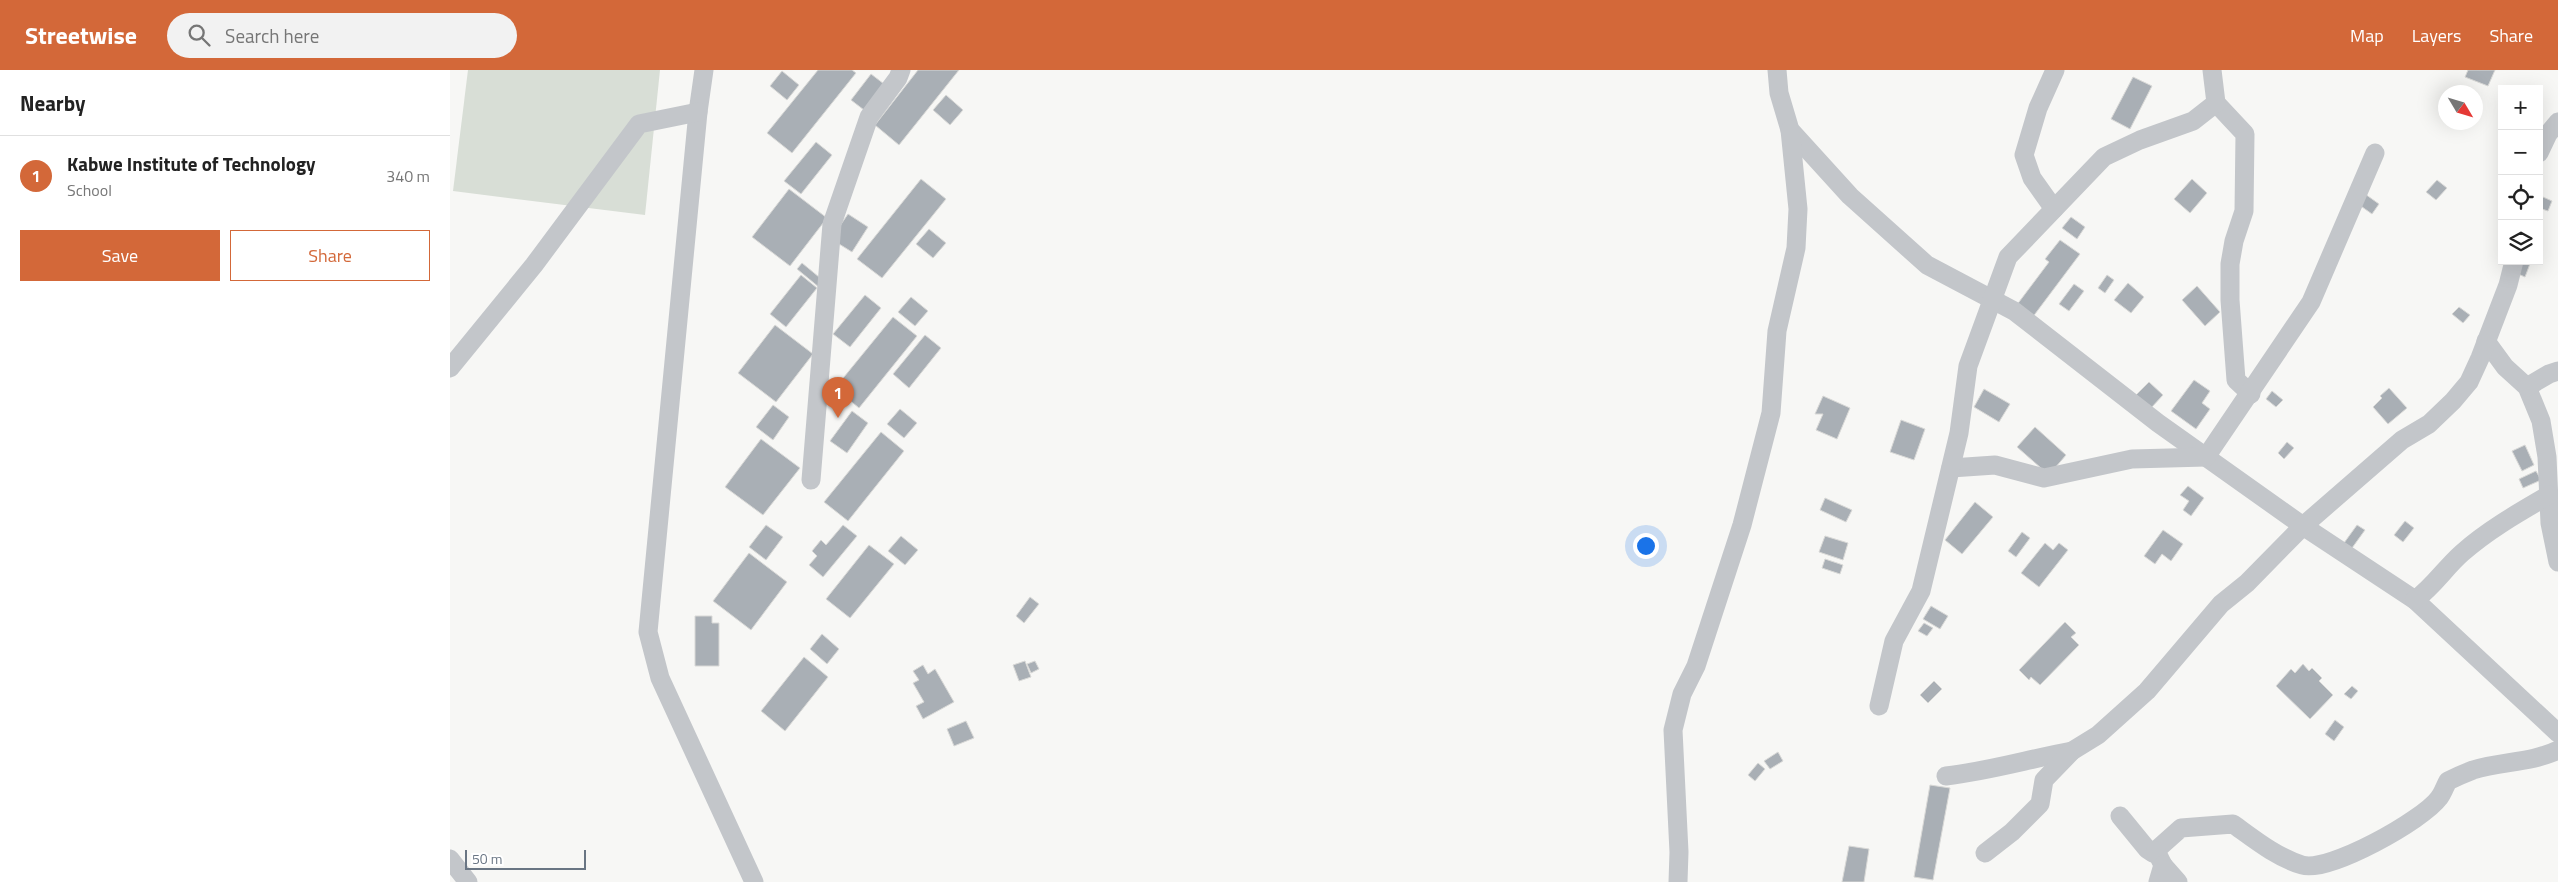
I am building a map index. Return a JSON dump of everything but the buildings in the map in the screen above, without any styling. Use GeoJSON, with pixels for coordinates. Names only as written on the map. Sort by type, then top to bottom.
{"type":"FeatureCollection","features":[{"type":"Feature","properties":{"kind":"street"},"geometry":{"type":"LineString","coordinates":[[704,70],[698,112],[648,632],[660,678],[754,882]]}},
{"type":"Feature","properties":{"kind":"street"},"geometry":{"type":"LineString","coordinates":[[811,480],[832,224],[869,117],[898,78],[900,70]]}},
{"type":"Feature","properties":{"kind":"street"},"geometry":{"type":"LineString","coordinates":[[1678,882],[1679,852],[1673,730],[1682,694],[1696,666],[1742,525],[1771,413],[1777,331],[1796,248],[1798,209],[1790,130],[1779,92],[1777,70]]}},
{"type":"Feature","properties":{"kind":"street"},"geometry":{"type":"LineString","coordinates":[[2054,209],[2032,178],[2024,155],[2038,108],[2055,70]]}},
{"type":"Feature","properties":{"kind":"street"},"geometry":{"type":"LineString","coordinates":[[2212,70],[2216,103],[2245,134],[2244,211],[2234,241],[2230,264],[2230,300],[2236,380],[2251,394]]}},
{"type":"Feature","properties":{"kind":"street"},"geometry":{"type":"LineString","coordinates":[[1879,706],[1894,641],[1921,592],[1959,433],[1968,366],[2008,257],[2104,157],[2140,140],[2193,121],[2216,103]]}},
{"type":"Feature","properties":{"kind":"street"},"geometry":{"type":"LineString","coordinates":[[450,368],[534,265],[639,124],[698,112]]}},
{"type":"Feature","properties":{"kind":"street"},"geometry":{"type":"LineString","coordinates":[[2543,145],[2548,134],[2558,122]]}},
{"type":"Feature","properties":{"kind":"street"},"geometry":{"type":"LineString","coordinates":[[1790,130],[1850,196],[1927,265],[2014,311],[2158,423],[2304,526],[2416,600],[2558,733]]}},
{"type":"Feature","properties":{"kind":"street"},"geometry":{"type":"LineString","coordinates":[[2206,456],[2251,394],[2311,302],[2375,153]]}},
{"type":"Feature","properties":{"kind":"street"},"geometry":{"type":"LineString","coordinates":[[1985,853],[2012,832],[2040,804],[2044,780],[2072,751],[2098,735],[2147,691],[2221,604],[2247,583],[2304,526],[2402,440],[2429,424],[2453,401],[2469,382],[2508,285],[2513,265]]}},
{"type":"Feature","properties":{"kind":"street"},"geometry":{"type":"LineString","coordinates":[[2486,341],[2505,367],[2528,387],[2541,421],[2547,457],[2550,523],[2558,562]]}},
{"type":"Feature","properties":{"kind":"street"},"geometry":{"type":"LineString","coordinates":[[2528,387],[2549,374],[2558,371]]}},
{"type":"Feature","properties":{"kind":"street"},"geometry":{"type":"LineString","coordinates":[[1951,468],[1995,464],[2044,478],[2132,458],[2206,456]]}},
{"type":"Feature","properties":{"kind":"street"},"geometry":{"type":"LineString","coordinates":[[2416,600],[2430,589],[2467,549],[2502,522],[2549,495]]}},
{"type":"Feature","properties":{"kind":"street"},"geometry":{"type":"LineString","coordinates":[[2159,866],[2182,828],[2233,824],[2268,849],[2303,865],[2328,863],[2375,843],[2428,808],[2439,798],[2448,780],[2474,769],[2514,763],[2558,750]]}},
{"type":"Feature","properties":{"kind":"street"},"geometry":{"type":"LineString","coordinates":[[1946,776],[1986,771],[2029,759],[2072,751]]}},
{"type":"Feature","properties":{"kind":"street"},"geometry":{"type":"LineString","coordinates":[[2120,816],[2147,849],[2153,853],[2159,866],[2178,882]]}},
{"type":"Feature","properties":{"kind":"street"},"geometry":{"type":"LineString","coordinates":[[450,859],[468,882]]}},
{"type":"Feature","properties":{"kind":"shaded area"},"geometry":{"type":"Polygon","coordinates":[[[468,70],[660,70],[645,215],[453,191],[468,70]]]}},
{"type":"Feature","properties":{"kind":"place","name":"Kabwe Institute of Technology"},"geometry":{"type":"Point","coordinates":[838,418]}}]}
